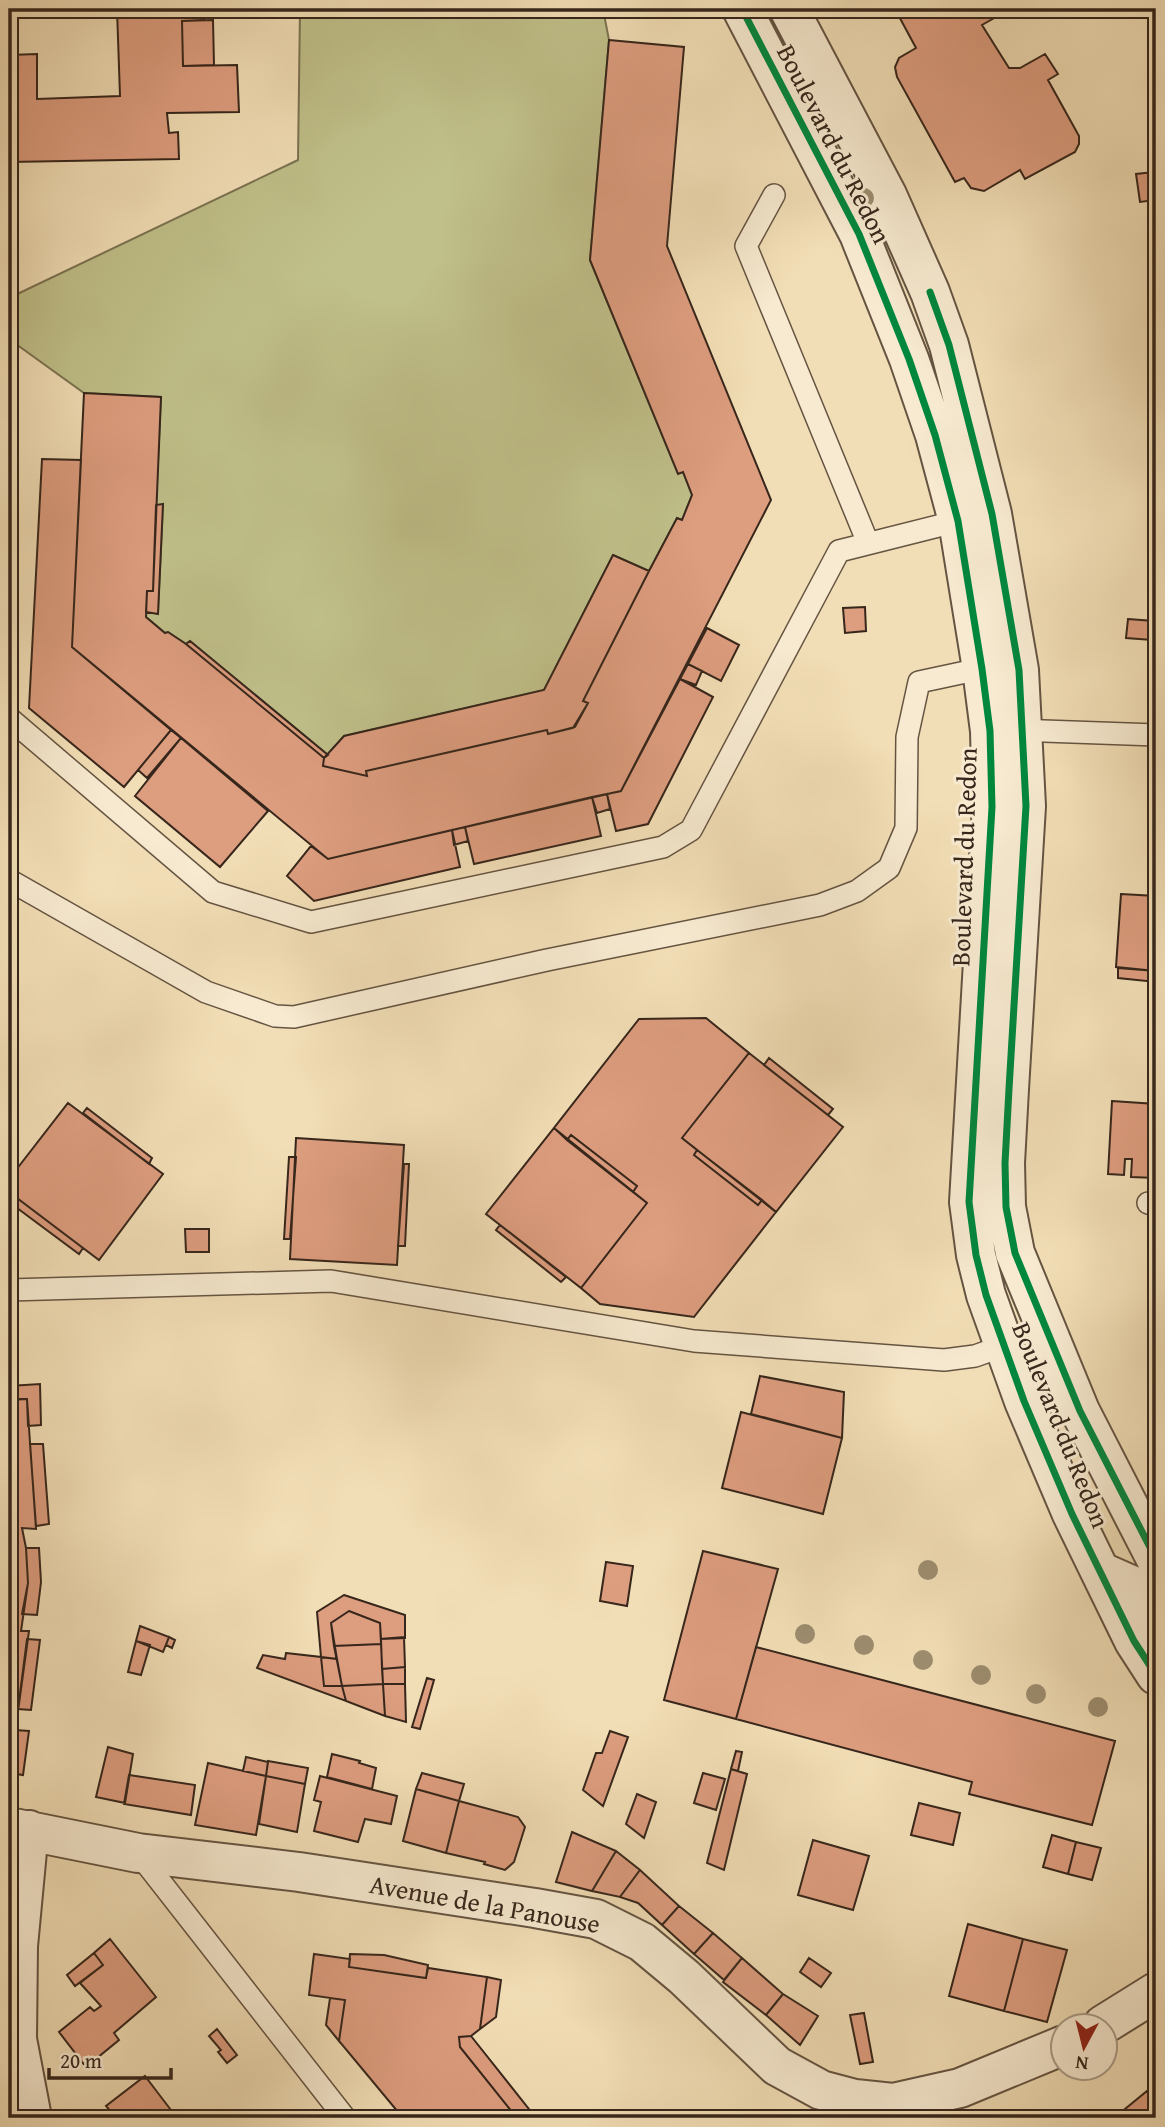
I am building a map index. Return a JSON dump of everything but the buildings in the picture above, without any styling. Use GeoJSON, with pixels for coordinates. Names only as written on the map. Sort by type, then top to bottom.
{"type":"FeatureCollection","features":[{"type":"Feature","properties":{"kind":"street","name":"Boulevard du Redon"},"geometry":{"type":"LineString","coordinates":[[741,9],[859,234],[909,359],[935,435],[975,517]]}},
{"type":"Feature","properties":{"kind":"street","name":"Boulevard du Redon"},"geometry":{"type":"LineString","coordinates":[[789,9],[887,195],[950,345],[1000,665],[1006,730],[1026,806],[1008,1101],[1006,1208],[1015,1253],[1080,1411],[1156,1559]]}},
{"type":"Feature","properties":{"kind":"street","name":"Boulevard du Redon"},"geometry":{"type":"LineString","coordinates":[[1006,730],[992,807],[969,1202],[976,1255],[1003,1346],[1067,1502],[1134,1641],[1156,1675]]}},
{"type":"Feature","properties":{"kind":"street","name":"Boulevard du Redon"},"geometry":{"type":"LineString","coordinates":[[1003,1346],[1038,1355],[1067,1377]]}},
{"type":"Feature","properties":{"kind":"street"},"geometry":{"type":"LineString","coordinates":[[1101,1573],[1131,1585],[1156,1616]]}},
{"type":"Feature","properties":{"kind":"street"},"geometry":{"type":"LineString","coordinates":[[19,1829],[16,2039],[32,2118]]}},
{"type":"Feature","properties":{"kind":"street","name":"Avenue de la Panouse"},"geometry":{"type":"LineString","coordinates":[[19,1829],[138,1853],[299,1872],[596,1919],[642,1942],[684,1977],[777,2066],[821,2090],[855,2099],[893,2103],[960,2088],[1050,2050]]}},
{"type":"Feature","properties":{"kind":"street"},"geometry":{"type":"LineString","coordinates":[[1120,2015],[1156,1993]]}},
{"type":"Feature","properties":{"kind":"lane"},"geometry":{"type":"LineString","coordinates":[[774,195],[747,246],[868,543]]}},
{"type":"Feature","properties":{"kind":"lane"},"geometry":{"type":"LineString","coordinates":[[9,718],[213,892],[311,922],[663,847],[691,830],[839,551],[975,517]]}},
{"type":"Feature","properties":{"kind":"lane"},"geometry":{"type":"LineString","coordinates":[[9,880],[206,992],[275,1016],[294,1017],[560,958],[820,905],[857,891],[889,868],[906,828],[907,737],[919,682],[1000,665]]}},
{"type":"Feature","properties":{"kind":"lane"},"geometry":{"type":"LineString","coordinates":[[1006,730],[1156,735]]}},
{"type":"Feature","properties":{"kind":"lane"},"geometry":{"type":"LineString","coordinates":[[9,1290],[331,1281],[694,1341],[944,1360],[975,1356],[1003,1346]]}},
{"type":"Feature","properties":{"kind":"lane"},"geometry":{"type":"LineString","coordinates":[[138,1853],[345,2118]]}},
{"type":"Feature","properties":{"kind":"green space"},"geometry":{"type":"Polygon","coordinates":[[[300,9],[603,9],[609,40],[590,260],[678,473],[683,472],[692,495],[682,520],[677,518],[649,571],[613,555],[544,690],[344,736],[328,755],[190,641],[186,644],[168,632],[165,633],[146,617],[146,612],[158,613],[163,505],[156,505],[161,397],[84,393],[9,339],[9,298],[298,160],[300,9]]]}},
{"type":"Feature","properties":{"kind":"cycle path"},"geometry":{"type":"LineString","coordinates":[[742,9],[859,234],[909,359],[935,435],[958,521],[990,731],[992,807],[969,1202],[976,1255],[986,1295],[1024,1401],[1072,1514],[1134,1641],[1156,1675]]}},
{"type":"Feature","properties":{"kind":"cycle path"},"geometry":{"type":"LineString","coordinates":[[930,292],[949,345],[992,514],[1019,670],[1026,806],[1005,1163],[1006,1207],[1015,1253],[1080,1411],[1156,1559]]}}]}
